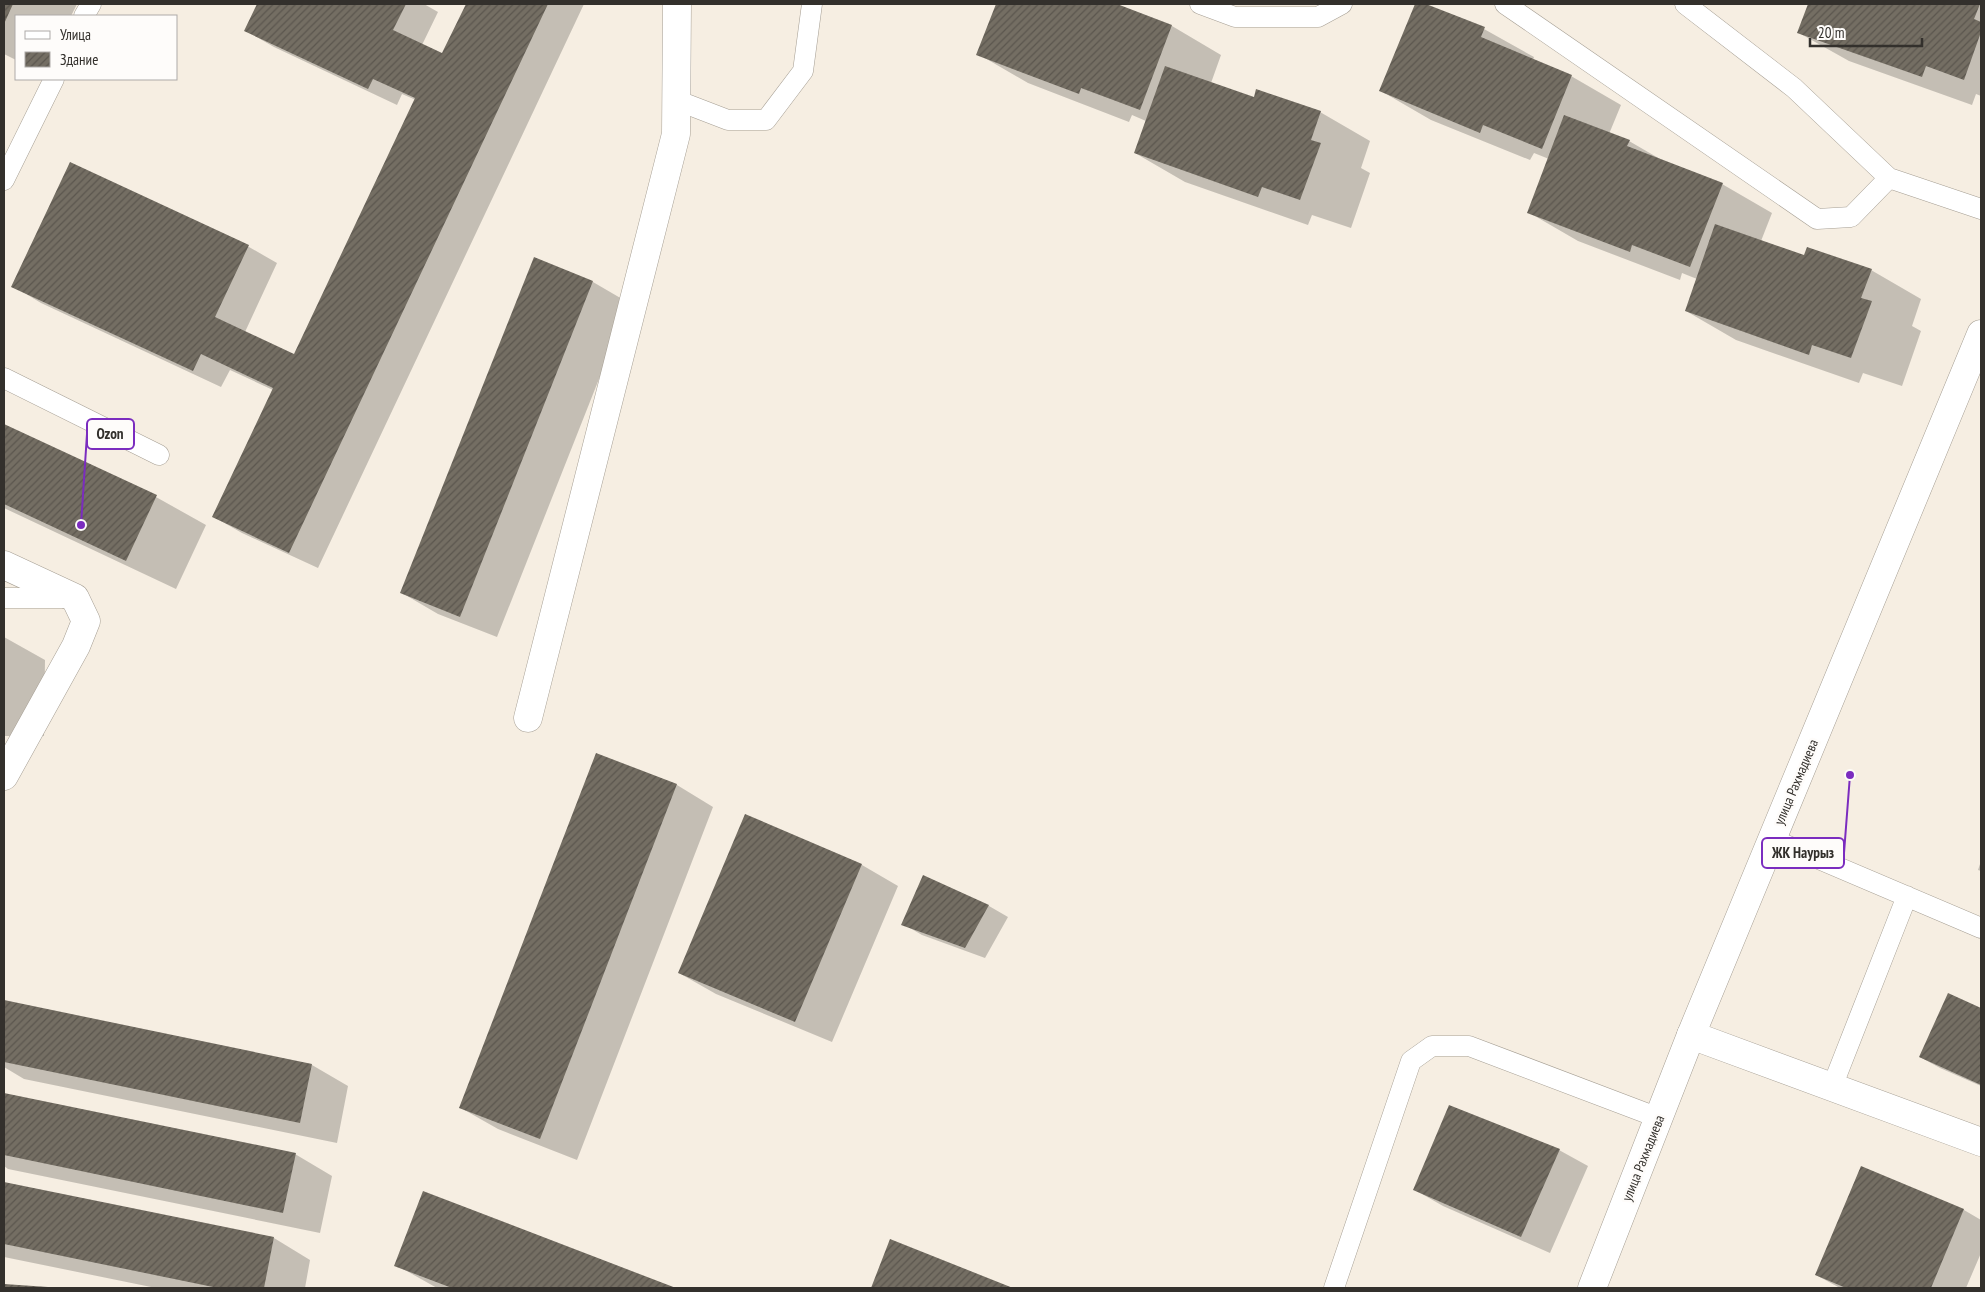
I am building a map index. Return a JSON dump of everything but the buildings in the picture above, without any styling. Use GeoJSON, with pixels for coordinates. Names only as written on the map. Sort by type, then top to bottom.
{"type":"FeatureCollection","features":[{"type":"Feature","properties":{"kind":"street"},"geometry":{"type":"LineString","coordinates":[[528,718],[676,134],[677,4]]}},
{"type":"Feature","properties":{"kind":"street","name":"улица Рахмадиева"},"geometry":{"type":"LineString","coordinates":[[1592,1288],[1772,839],[1981,334]]}},
{"type":"Feature","properties":{"kind":"street"},"geometry":{"type":"LineString","coordinates":[[4,565],[75,598],[86,621],[79,638],[4,776]]}},
{"type":"Feature","properties":{"kind":"street"},"geometry":{"type":"LineString","coordinates":[[1692,1036],[1981,1142]]}},
{"type":"Feature","properties":{"kind":"lane"},"geometry":{"type":"LineString","coordinates":[[85,15],[91,4]]}},
{"type":"Feature","properties":{"kind":"lane"},"geometry":{"type":"LineString","coordinates":[[676,100],[728,120],[766,120],[803,71],[812,4]]}},
{"type":"Feature","properties":{"kind":"lane"},"geometry":{"type":"LineString","coordinates":[[1200,4],[1235,17],[1318,17],[1342,4]]}},
{"type":"Feature","properties":{"kind":"lane"},"geometry":{"type":"LineString","coordinates":[[1504,4],[1817,219],[1851,217],[1890,178]]}},
{"type":"Feature","properties":{"kind":"lane"},"geometry":{"type":"LineString","coordinates":[[1685,4],[1794,88],[1890,178],[1981,210]]}},
{"type":"Feature","properties":{"kind":"lane"},"geometry":{"type":"LineString","coordinates":[[4,180],[54,80]]}},
{"type":"Feature","properties":{"kind":"lane"},"geometry":{"type":"LineString","coordinates":[[4,378],[159,455]]}},
{"type":"Feature","properties":{"kind":"lane"},"geometry":{"type":"LineString","coordinates":[[4,598],[75,598]]}},
{"type":"Feature","properties":{"kind":"lane"},"geometry":{"type":"LineString","coordinates":[[1772,839],[1981,928]]}},
{"type":"Feature","properties":{"kind":"lane"},"geometry":{"type":"LineString","coordinates":[[1832,1088],[1907,896]]}},
{"type":"Feature","properties":{"kind":"lane"},"geometry":{"type":"LineString","coordinates":[[1334,1288],[1411,1061],[1432,1046],[1469,1046],[1659,1118]]}},
{"type":"Feature","properties":{"kind":"place","name":"Ozon"},"geometry":{"type":"Point","coordinates":[81,525]}},
{"type":"Feature","properties":{"kind":"place","name":"ЖК Наурыз"},"geometry":{"type":"Point","coordinates":[1850,775]}}]}
